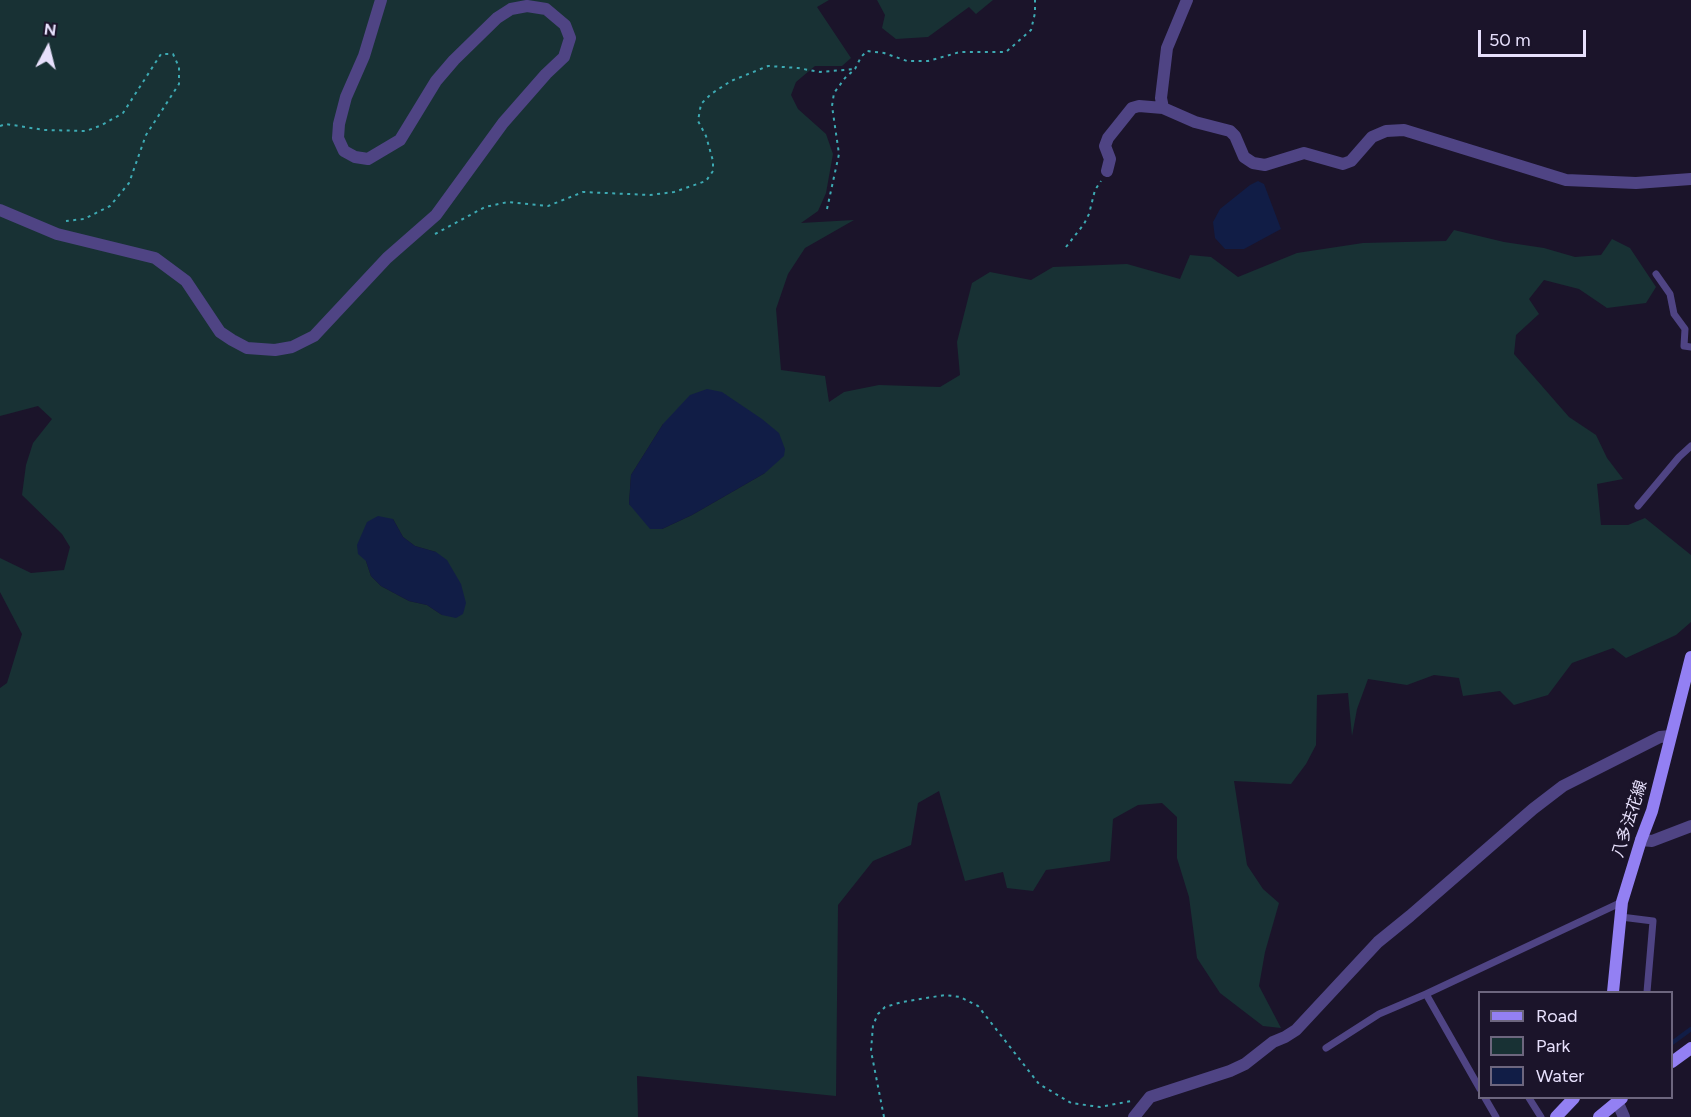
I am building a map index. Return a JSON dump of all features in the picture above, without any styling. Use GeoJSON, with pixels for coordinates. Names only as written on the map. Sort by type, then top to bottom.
{"type":"FeatureCollection","features":[{"type":"Feature","properties":{"kind":"main road","name":"八多法花線"},"geometry":{"type":"LineString","coordinates":[[1613,991],[1622,902],[1652,811],[1691,657]]}},
{"type":"Feature","properties":{"kind":"main road"},"geometry":{"type":"LineString","coordinates":[[1673,1061],[1691,1048]]}},
{"type":"Feature","properties":{"kind":"main road"},"geometry":{"type":"LineString","coordinates":[[1556,1117],[1573,1099]]}},
{"type":"Feature","properties":{"kind":"main road"},"geometry":{"type":"LineString","coordinates":[[1599,1117],[1618,1099]]}},
{"type":"Feature","properties":{"kind":"street"},"geometry":{"type":"LineString","coordinates":[[0,210],[57,234],[155,258],[186,281],[220,332],[248,348],[275,350],[292,347],[314,336],[387,258],[436,216],[503,123],[564,57],[570,38],[565,25],[546,9],[526,6],[511,9],[497,18],[442,74],[400,140],[368,159],[355,157],[344,151],[338,138],[339,124],[346,97],[364,56],[381,0]]}},
{"type":"Feature","properties":{"kind":"street"},"geometry":{"type":"LineString","coordinates":[[1163,108],[1161,98],[1167,48],[1187,0]]}},
{"type":"Feature","properties":{"kind":"street"},"geometry":{"type":"LineString","coordinates":[[1107,171],[1110,159],[1105,146],[1108,138],[1132,108],[1139,106],[1163,108],[1196,122],[1230,131],[1235,136],[1244,157],[1253,163],[1265,165],[1305,153],[1343,164],[1351,161],[1372,137],[1386,131],[1404,130],[1566,180],[1636,183],[1691,179]]}},
{"type":"Feature","properties":{"kind":"street"},"geometry":{"type":"LineString","coordinates":[[1134,1117],[1150,1097],[1230,1071],[1245,1064],[1272,1042],[1296,1030],[1378,942],[1533,809],[1563,786],[1660,737],[1670,736]]}},
{"type":"Feature","properties":{"kind":"street"},"geometry":{"type":"LineString","coordinates":[[1641,840],[1652,841],[1691,826]]}},
{"type":"Feature","properties":{"kind":"street"},"geometry":{"type":"LineString","coordinates":[[1618,1099],[1624,1117]]}},
{"type":"Feature","properties":{"kind":"lane"},"geometry":{"type":"LineString","coordinates":[[1656,274],[1670,294],[1674,314],[1685,329],[1684,346],[1691,347]]}},
{"type":"Feature","properties":{"kind":"lane"},"geometry":{"type":"LineString","coordinates":[[1638,506],[1691,446]]}},
{"type":"Feature","properties":{"kind":"lane"},"geometry":{"type":"LineString","coordinates":[[1326,1048],[1378,1014],[1426,994],[1622,902]]}},
{"type":"Feature","properties":{"kind":"lane"},"geometry":{"type":"LineString","coordinates":[[1621,917],[1653,921],[1647,991]]}},
{"type":"Feature","properties":{"kind":"lane"},"geometry":{"type":"LineString","coordinates":[[1426,994],[1478,1087]]}},
{"type":"Feature","properties":{"kind":"lane"},"geometry":{"type":"LineString","coordinates":[[1486,1099],[1496,1117]]}},
{"type":"Feature","properties":{"kind":"lane"},"geometry":{"type":"LineString","coordinates":[[1529,1099],[1541,1117]]}},
{"type":"Feature","properties":{"kind":"path"},"geometry":{"type":"LineString","coordinates":[[827,209],[839,154],[832,106],[834,93],[855,69],[861,57],[867,51],[884,53],[907,61],[928,61],[960,52],[1006,52],[1031,30],[1035,0]]}},
{"type":"Feature","properties":{"kind":"path"},"geometry":{"type":"LineString","coordinates":[[0,126],[6,124],[44,130],[86,130],[102,125],[123,113],[161,54],[173,54],[179,67],[179,84],[146,135],[129,183],[110,206],[84,219],[60,222],[57,234]]}},
{"type":"Feature","properties":{"kind":"path"},"geometry":{"type":"LineString","coordinates":[[408,240],[438,233],[485,207],[507,202],[548,206],[583,192],[650,195],[674,192],[706,181],[712,171],[713,161],[706,136],[698,121],[701,104],[711,94],[731,81],[768,66],[820,72],[855,69]]}},
{"type":"Feature","properties":{"kind":"path"},"geometry":{"type":"LineString","coordinates":[[1066,248],[1084,224],[1095,190],[1107,171]]}},
{"type":"Feature","properties":{"kind":"path"},"geometry":{"type":"LineString","coordinates":[[884,1117],[872,1051],[873,1025],[878,1014],[885,1007],[902,1002],[945,995],[960,997],[978,1006],[1039,1084],[1071,1102],[1100,1107],[1150,1097]]}},
{"type":"Feature","properties":{"kind":"green space"},"geometry":{"type":"Polygon","coordinates":[[[0,0],[829,0],[817,7],[851,58],[842,66],[815,66],[796,82],[791,95],[798,109],[826,134],[833,154],[826,193],[818,211],[801,223],[854,220],[805,248],[788,274],[776,309],[781,370],[825,376],[829,402],[844,392],[879,385],[940,387],[960,375],[957,342],[972,283],[990,272],[1031,280],[1053,267],[1127,264],[1180,279],[1190,255],[1211,257],[1238,277],[1297,253],[1363,243],[1446,241],[1454,230],[1504,242],[1544,248],[1575,257],[1601,255],[1612,239],[1630,248],[1656,287],[1646,303],[1607,308],[1579,289],[1544,280],[1529,299],[1539,314],[1516,335],[1514,354],[1569,417],[1596,435],[1607,458],[1623,479],[1597,484],[1601,525],[1628,525],[1645,518],[1691,555],[1691,622],[1676,635],[1626,658],[1613,648],[1572,663],[1548,695],[1514,705],[1500,691],[1463,696],[1459,678],[1434,675],[1407,685],[1368,679],[1357,709],[1352,736],[1348,693],[1317,695],[1316,745],[1306,764],[1291,784],[1234,781],[1247,865],[1263,889],[1279,903],[1265,952],[1259,986],[1281,1028],[1263,1026],[1220,993],[1197,958],[1189,897],[1177,858],[1177,817],[1162,803],[1138,805],[1113,819],[1110,861],[1046,870],[1033,891],[1007,888],[1003,872],[965,881],[939,791],[918,803],[911,845],[873,861],[838,905],[836,1096],[637,1076],[638,1117],[0,1117],[0,688],[7,683],[22,634],[0,592],[0,558],[31,573],[64,570],[70,547],[62,534],[22,495],[26,465],[33,443],[52,419],[38,406],[0,416],[0,0]],[[663,424],[631,475],[629,504],[662,529],[692,515],[765,473],[663,424]],[[393,519],[366,561],[371,576],[381,586],[409,601],[427,605],[442,615],[436,552],[415,546],[403,537],[393,519]]]}},
{"type":"Feature","properties":{"kind":"green space"},"geometry":{"type":"Polygon","coordinates":[[[877,0],[993,0],[976,14],[969,7],[928,37],[896,39],[882,28],[885,15],[877,0]]]}},
{"type":"Feature","properties":{"kind":"water"},"geometry":{"type":"Polygon","coordinates":[[[1258,181],[1264,184],[1281,229],[1244,249],[1225,249],[1215,238],[1213,222],[1220,209],[1258,181]]]}},
{"type":"Feature","properties":{"kind":"water"},"geometry":{"type":"Polygon","coordinates":[[[707,389],[722,392],[779,433],[785,449],[784,456],[765,473],[692,515],[662,529],[650,529],[629,504],[631,475],[663,424],[690,395],[707,389]]]}},
{"type":"Feature","properties":{"kind":"water"},"geometry":{"type":"Polygon","coordinates":[[[378,516],[393,519],[403,537],[415,546],[436,552],[447,560],[461,584],[466,603],[463,614],[456,618],[442,615],[427,605],[409,601],[381,586],[371,576],[366,561],[358,554],[357,545],[367,522],[378,516]]]}},
{"type":"Feature","properties":{"kind":"waterway"},"geometry":{"type":"LineString","coordinates":[[1673,1042],[1691,1029]]}}]}
